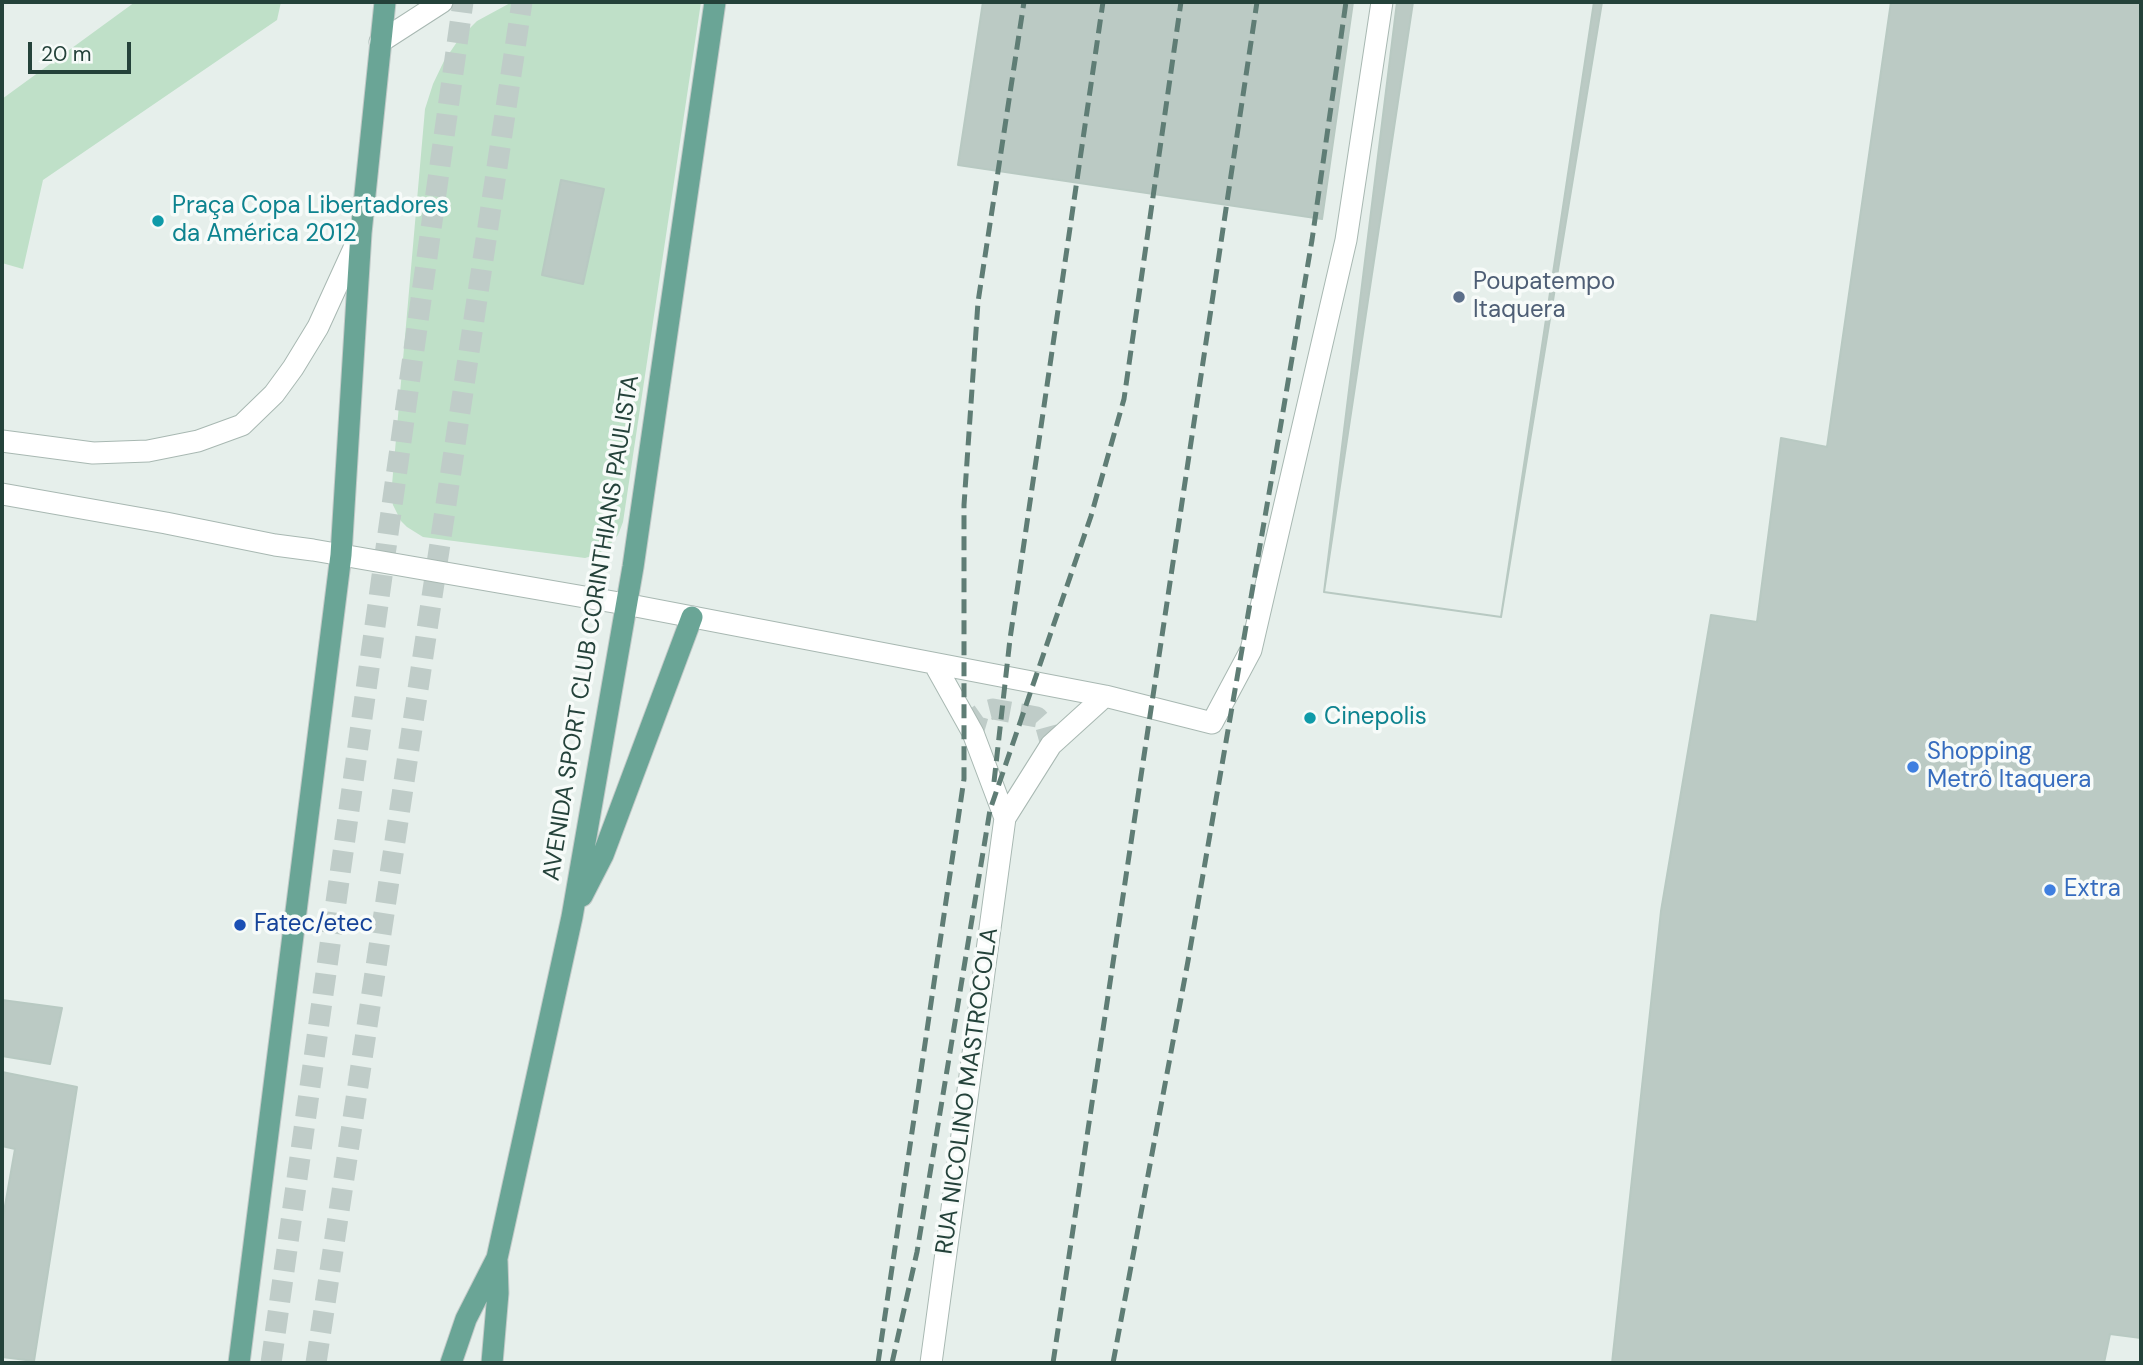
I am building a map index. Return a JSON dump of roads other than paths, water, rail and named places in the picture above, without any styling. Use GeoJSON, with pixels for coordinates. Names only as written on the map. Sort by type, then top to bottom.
{"type":"FeatureCollection","features":[{"type":"Feature","properties":{"kind":"main road"},"geometry":{"type":"LineString","coordinates":[[239,1363],[341,555],[361,233],[385,2]]}},
{"type":"Feature","properties":{"kind":"main road","name":"AVENIDA SPORT CLUB CORINTHIANS PAULISTA"},"geometry":{"type":"LineString","coordinates":[[492,1363],[498,1293],[497,1258],[572,917],[633,567],[715,2]]}},
{"type":"Feature","properties":{"kind":"main road"},"geometry":{"type":"LineString","coordinates":[[572,917],[603,855],[692,617]]}},
{"type":"Feature","properties":{"kind":"main road","name":"AVENIDA SPORT CLUB CORINTHIANS PAULISTA"},"geometry":{"type":"LineString","coordinates":[[451,1363],[466,1319],[497,1258]]}},
{"type":"Feature","properties":{"kind":"street"},"geometry":{"type":"LineString","coordinates":[[380,42],[442,2]]}},
{"type":"Feature","properties":{"kind":"street"},"geometry":{"type":"LineString","coordinates":[[2,494],[275,545],[625,604],[1105,696],[1212,723],[1251,650],[1346,240],[1382,2]]}},
{"type":"Feature","properties":{"kind":"street"},"geometry":{"type":"LineString","coordinates":[[2,441],[93,453],[148,451],[198,442],[242,425],[274,394],[293,368],[318,327],[361,233]]}},
{"type":"Feature","properties":{"kind":"street","name":"RUA NICOLINO MASTROCOLA"},"geometry":{"type":"LineString","coordinates":[[935,665],[972,733],[1005,818]]}},
{"type":"Feature","properties":{"kind":"street","name":"RUA NICOLINO MASTROCOLA"},"geometry":{"type":"LineString","coordinates":[[931,1363],[1005,818],[1051,745],[1105,696]]}},
{"type":"Feature","properties":{"kind":"tunnel"},"geometry":{"type":"LineString","coordinates":[[271,1363],[463,2]]}},
{"type":"Feature","properties":{"kind":"tunnel"},"geometry":{"type":"LineString","coordinates":[[316,1363],[522,2]]}},
{"type":"Feature","properties":{"kind":"tunnel"},"geometry":{"type":"LineString","coordinates":[[973,733],[978,716],[993,709],[1037,717],[1046,727],[1051,745]]}},
{"type":"Feature","properties":{"kind":"railway"},"geometry":{"type":"LineString","coordinates":[[878,1363],[964,779],[964,505],[978,302],[1024,2]]}},
{"type":"Feature","properties":{"kind":"railway"},"geometry":{"type":"LineString","coordinates":[[994,782],[1010,639],[1103,2]]}},
{"type":"Feature","properties":{"kind":"railway"},"geometry":{"type":"LineString","coordinates":[[892,1363],[917,1252],[990,810],[1091,516],[1124,399],[1181,2]]}},
{"type":"Feature","properties":{"kind":"railway"},"geometry":{"type":"LineString","coordinates":[[1053,1363],[1257,2]]}},
{"type":"Feature","properties":{"kind":"railway"},"geometry":{"type":"LineString","coordinates":[[1113,1363],[1188,961],[1275,459],[1312,240],[1346,2]]}},
{"type":"Feature","properties":{"kind":"place","name":"Praça Copa Libertadores da América 2012"},"geometry":{"type":"Point","coordinates":[158,221]}},
{"type":"Feature","properties":{"kind":"place","name":"Poupatempo Itaquera"},"geometry":{"type":"Point","coordinates":[1459,297]}},
{"type":"Feature","properties":{"kind":"place","name":"Cinepolis"},"geometry":{"type":"Point","coordinates":[1310,718]}},
{"type":"Feature","properties":{"kind":"place","name":"Shopping Metrô Itaquera"},"geometry":{"type":"Point","coordinates":[1913,767]}},
{"type":"Feature","properties":{"kind":"place","name":"Extra"},"geometry":{"type":"Point","coordinates":[2050,890]}},
{"type":"Feature","properties":{"kind":"place","name":"Fatec/etec"},"geometry":{"type":"Point","coordinates":[240,925]}}]}
